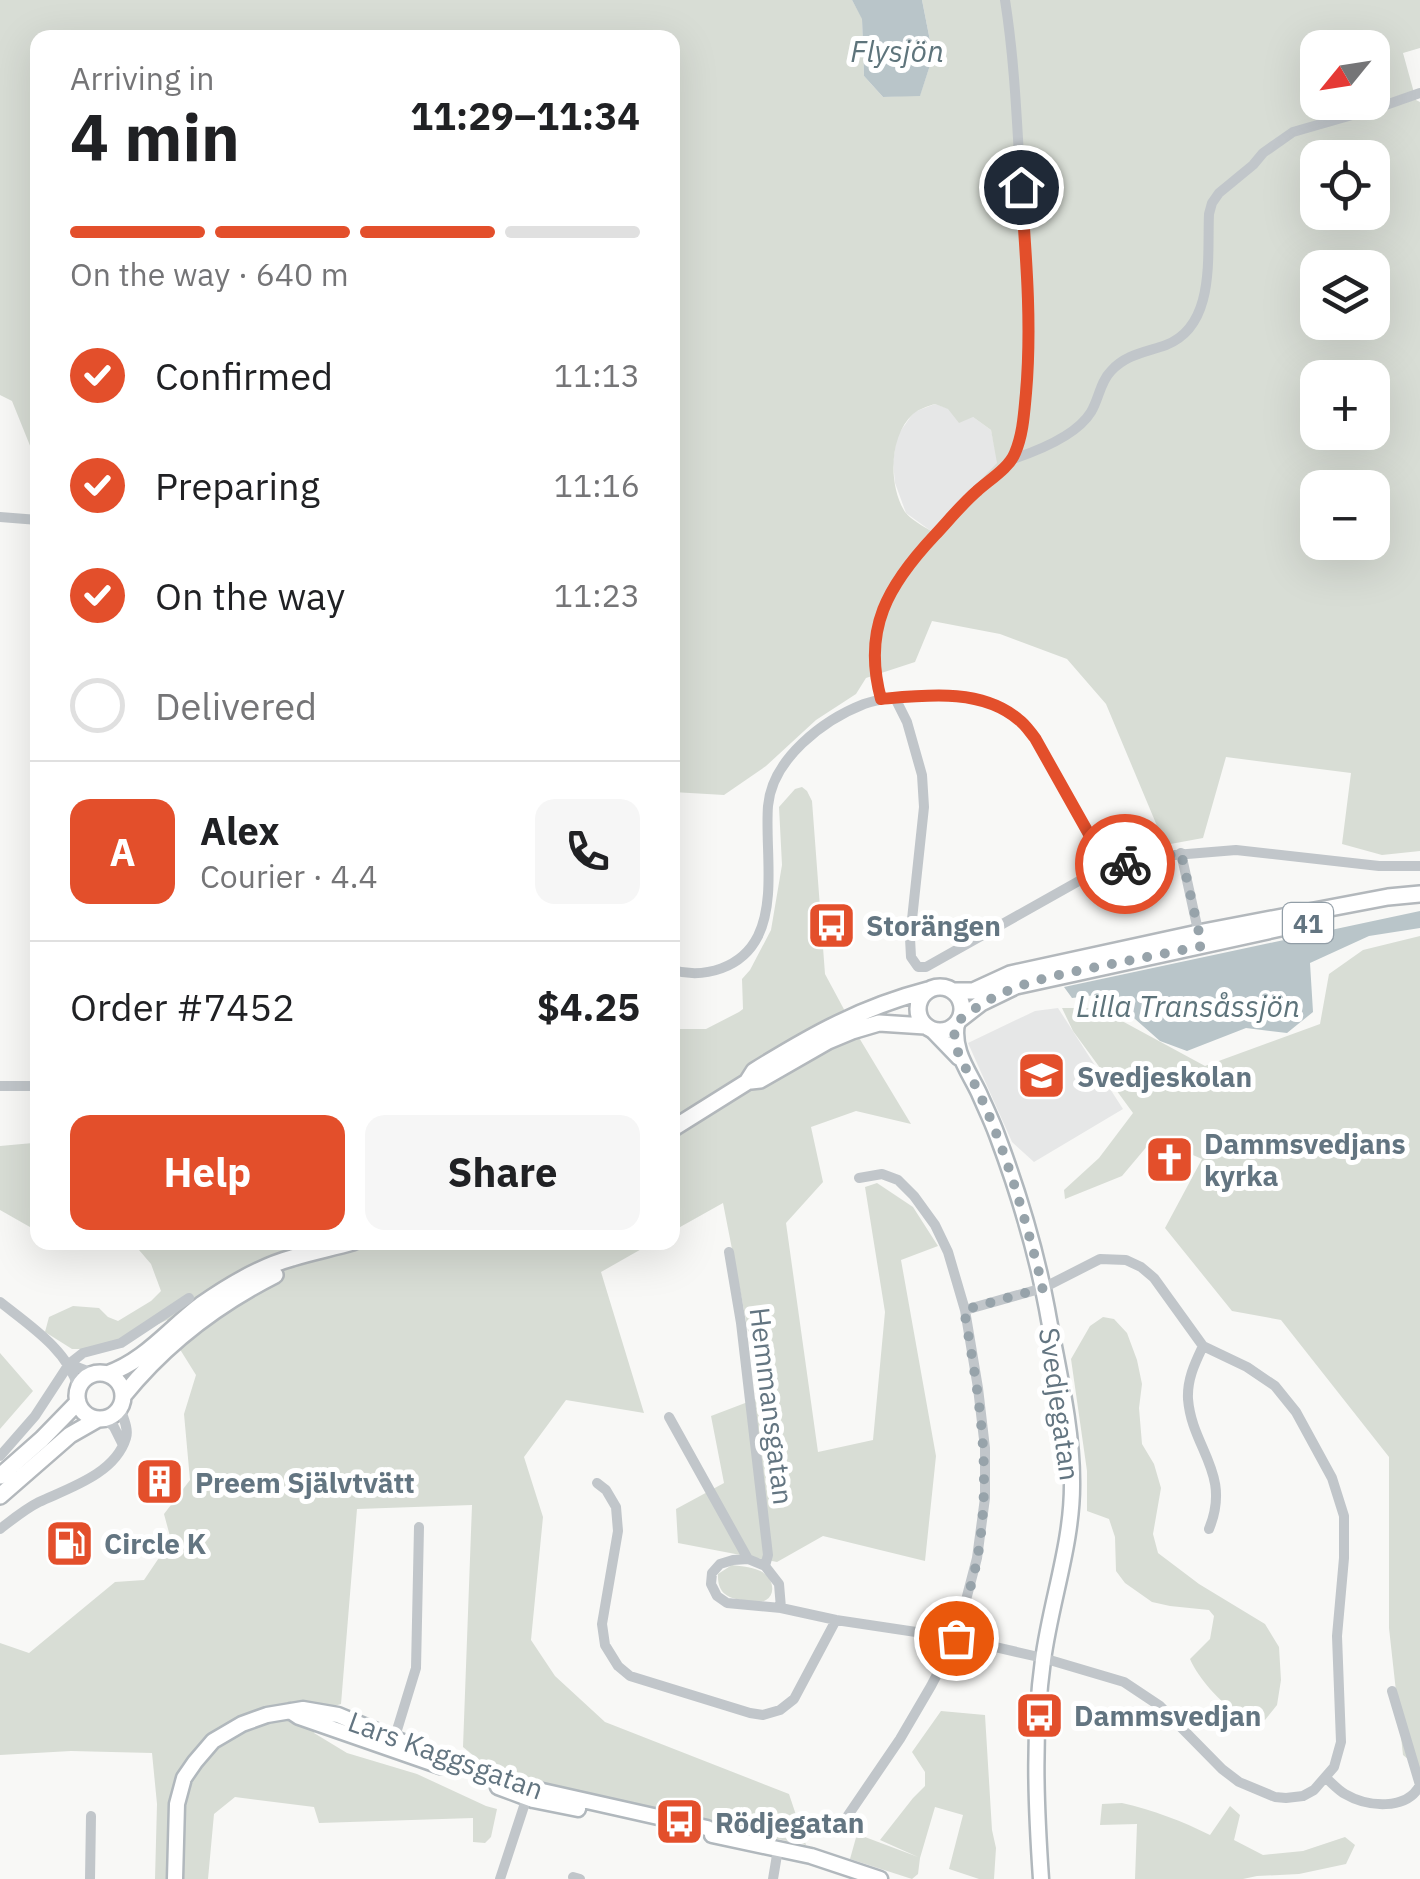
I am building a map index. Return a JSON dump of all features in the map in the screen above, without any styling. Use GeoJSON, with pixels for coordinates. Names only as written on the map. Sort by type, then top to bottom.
{"type":"FeatureCollection","features":[{"type":"Feature","properties":{"kind":"main road","name":"41"},"geometry":{"type":"LineString","coordinates":[[680,1123],[747,1082],[760,1080],[828,1042],[880,1022],[945,1030],[982,1003],[1016,986],[1200,939],[1416,894]]}},
{"type":"Feature","properties":{"kind":"main road","name":"41"},"geometry":{"type":"LineString","coordinates":[[747,1082],[754,1071],[822,1030],[874,1007],[941,987],[973,991],[1010,974],[1200,939]]}},
{"type":"Feature","properties":{"kind":"main road"},"geometry":{"type":"LineString","coordinates":[[928,990],[918,1007],[928,1028]]}},
{"type":"Feature","properties":{"kind":"main road"},"geometry":{"type":"LineString","coordinates":[[954,991],[962,1004],[958,1022]]}},
{"type":"Feature","properties":{"kind":"main road"},"geometry":{"type":"LineString","coordinates":[[0,1476],[42,1439],[78,1395],[88,1376],[124,1368],[140,1358],[224,1289],[293,1257],[325,1250]]}},
{"type":"Feature","properties":{"kind":"main road"},"geometry":{"type":"LineString","coordinates":[[0,1496],[70,1435],[102,1419],[121,1402],[146,1369],[205,1318],[249,1288],[312,1254]]}},
{"type":"Feature","properties":{"kind":"main road"},"geometry":{"type":"LineString","coordinates":[[101,1374],[118,1382],[121,1402]]}},
{"type":"Feature","properties":{"kind":"main road"},"geometry":{"type":"LineString","coordinates":[[78,1395],[82,1410],[102,1419]]}},
{"type":"Feature","properties":{"kind":"street"},"geometry":{"type":"LineString","coordinates":[[1005,0],[1013,47],[1029,352],[1024,414],[1013,459]]}},
{"type":"Feature","properties":{"kind":"street"},"geometry":{"type":"LineString","coordinates":[[881,699],[874,663],[876,626],[896,581],[974,493],[1013,459],[1038,450],[1080,425],[1091,413],[1110,371],[1130,357],[1170,344],[1195,320],[1206,281],[1209,214],[1219,193],[1293,132],[1420,93]]}},
{"type":"Feature","properties":{"kind":"street"},"geometry":{"type":"LineString","coordinates":[[0,517],[30,519]]}},
{"type":"Feature","properties":{"kind":"street"},"geometry":{"type":"LineString","coordinates":[[680,971],[697,974],[718,970],[740,958],[757,938],[768,876],[768,800],[776,779],[799,747],[818,732],[856,708],[881,699],[957,696],[982,700],[1018,719],[1035,738],[1108,868]]}},
{"type":"Feature","properties":{"kind":"street"},"geometry":{"type":"LineString","coordinates":[[896,698],[922,775],[924,807],[910,938],[911,957],[918,967],[926,968],[1086,877],[1108,868],[1181,853],[1236,850],[1379,866],[1420,866]]}},
{"type":"Feature","properties":{"kind":"street"},"geometry":{"type":"LineString","coordinates":[[1181,853],[1200,939]]}},
{"type":"Feature","properties":{"kind":"street","name":"Svedjegatan"},"geometry":{"type":"LineString","coordinates":[[958,1022],[956,1043],[996,1134],[1022,1208],[1043,1288],[1066,1418],[1072,1484],[1064,1562],[1044,1658],[1036,1751],[1041,1879]]}},
{"type":"Feature","properties":{"kind":"street","name":"Svedjegatan"},"geometry":{"type":"LineString","coordinates":[[928,1028],[963,1062]]}},
{"type":"Feature","properties":{"kind":"street"},"geometry":{"type":"LineString","coordinates":[[0,1086],[30,1086]]}},
{"type":"Feature","properties":{"kind":"street"},"geometry":{"type":"LineString","coordinates":[[838,1830],[908,1726],[956,1638],[977,1558],[984,1498],[985,1448],[964,1310],[948,1252],[935,1225],[898,1180],[882,1174],[859,1178]]}},
{"type":"Feature","properties":{"kind":"street","name":"Hemmansgatan"},"geometry":{"type":"LineString","coordinates":[[729,1252],[768,1555],[765,1566],[779,1584],[781,1608]]}},
{"type":"Feature","properties":{"kind":"street"},"geometry":{"type":"LineString","coordinates":[[765,1566],[748,1559],[720,1564],[712,1573],[716,1596],[727,1603],[781,1608],[956,1638],[1094,1672],[1134,1688],[1160,1706],[1222,1769],[1254,1790],[1286,1798],[1303,1796],[1326,1778],[1334,1767],[1341,1742],[1337,1636],[1344,1516],[1332,1478],[1296,1412],[1275,1386],[1247,1367],[1203,1346],[1154,1278],[1126,1260],[1100,1258],[1043,1288],[964,1310]]}},
{"type":"Feature","properties":{"kind":"street"},"geometry":{"type":"LineString","coordinates":[[0,1456],[35,1416],[69,1364],[83,1352],[122,1342],[189,1298]]}},
{"type":"Feature","properties":{"kind":"street"},"geometry":{"type":"LineString","coordinates":[[0,1302],[69,1364],[101,1374]]}},
{"type":"Feature","properties":{"kind":"street"},"geometry":{"type":"LineString","coordinates":[[1203,1346],[1190,1376],[1188,1396],[1192,1420],[1209,1457],[1217,1490],[1216,1511],[1208,1529]]}},
{"type":"Feature","properties":{"kind":"street"},"geometry":{"type":"LineString","coordinates":[[69,1364],[78,1395]]}},
{"type":"Feature","properties":{"kind":"street"},"geometry":{"type":"LineString","coordinates":[[0,1529],[20,1513],[92,1476],[112,1461],[127,1432],[121,1402]]}},
{"type":"Feature","properties":{"kind":"street"},"geometry":{"type":"LineString","coordinates":[[668,1416],[748,1559]]}},
{"type":"Feature","properties":{"kind":"street"},"geometry":{"type":"LineString","coordinates":[[102,1419],[114,1427],[123,1445]]}},
{"type":"Feature","properties":{"kind":"street"},"geometry":{"type":"LineString","coordinates":[[597,1483],[616,1507],[618,1532],[602,1624],[605,1646],[630,1676],[750,1714],[780,1710],[794,1699],[836,1620]]}},
{"type":"Feature","properties":{"kind":"street"},"geometry":{"type":"LineString","coordinates":[[392,1743],[416,1668],[418,1527]]}},
{"type":"Feature","properties":{"kind":"street"},"geometry":{"type":"LineString","coordinates":[[1326,1778],[1356,1798],[1393,1804],[1417,1797],[1420,1786],[1392,1691]]}},
{"type":"Feature","properties":{"kind":"street","name":"Lars Kaggsgatan"},"geometry":{"type":"LineString","coordinates":[[175,1879],[176,1804],[194,1762],[230,1730],[257,1718],[290,1712],[392,1743],[528,1793],[692,1833],[718,1834],[811,1856],[880,1879]]}},
{"type":"Feature","properties":{"kind":"street"},"geometry":{"type":"LineString","coordinates":[[500,1879],[528,1793]]}},
{"type":"Feature","properties":{"kind":"street"},"geometry":{"type":"LineString","coordinates":[[90,1816],[90,1879]]}},
{"type":"Feature","properties":{"kind":"street"},"geometry":{"type":"LineString","coordinates":[[773,1879],[778,1848]]}},
{"type":"Feature","properties":{"kind":"shaded area"},"geometry":{"type":"Polygon","coordinates":[[[0,0],[852,0],[862,18],[864,76],[883,97],[920,95],[933,56],[922,0],[1420,0],[1420,48],[1403,53],[1416,100],[1420,102],[1420,851],[1382,855],[1342,844],[1351,773],[1226,757],[1203,838],[1165,845],[1106,704],[1067,659],[1000,634],[932,621],[915,662],[866,678],[856,694],[816,720],[766,766],[724,795],[680,792],[680,30],[30,30],[30,446],[12,401],[0,395],[0,0]],[[935,404],[915,412],[905,423],[895,448],[894,475],[899,501],[913,520],[931,531],[997,463],[991,430],[973,417],[959,423],[948,409],[935,404]]]}},
{"type":"Feature","properties":{"kind":"shaded area"},"geometry":{"type":"Polygon","coordinates":[[[935,404],[973,417],[991,430],[998,463],[931,531],[906,513],[895,483],[893,462],[897,436],[914,412],[935,404]]]}},
{"type":"Feature","properties":{"kind":"shaded area"},"geometry":{"type":"Polygon","coordinates":[[[802,787],[812,801],[825,974],[911,1124],[856,1111],[811,1127],[823,1182],[786,1223],[818,1452],[873,1440],[885,1312],[865,1187],[877,1183],[913,1207],[938,1246],[901,1260],[936,1456],[925,1561],[823,1536],[777,1562],[678,1543],[676,1509],[724,1483],[711,1416],[761,1397],[723,1203],[680,1227],[680,1029],[706,1029],[743,1009],[742,979],[771,930],[782,865],[779,807],[795,789],[802,787]]]}},
{"type":"Feature","properties":{"kind":"shaded area"},"geometry":{"type":"Polygon","coordinates":[[[1420,936],[1420,1769],[1403,1755],[1389,1628],[1389,1457],[1281,1320],[1232,1311],[1165,1228],[1202,1159],[1154,1138],[1122,1176],[1065,1199],[1064,1190],[1099,1158],[1133,1113],[1073,1031],[1062,1008],[1098,1008],[1205,1066],[1320,1024],[1329,974],[1363,950],[1420,936]]]}},
{"type":"Feature","properties":{"kind":"shaded area","name":"Svedjeskolan"},"geometry":{"type":"Polygon","coordinates":[[[1058,1008],[1123,1109],[1034,1162],[1012,1142],[968,1043],[1035,1011],[1058,1008]]]}},
{"type":"Feature","properties":{"kind":"shaded area"},"geometry":{"type":"Polygon","coordinates":[[[30,1143],[30,1227],[0,1210],[0,1146],[30,1143]]]}},
{"type":"Feature","properties":{"kind":"shaded area"},"geometry":{"type":"Polygon","coordinates":[[[139,1250],[640,1250],[601,1272],[644,1413],[566,1400],[524,1457],[543,1517],[531,1640],[555,1676],[605,1722],[789,1794],[806,1845],[550,1785],[480,1761],[463,1747],[472,1505],[357,1509],[341,1704],[328,1708],[314,1733],[347,1753],[417,1774],[497,1809],[491,1837],[485,1843],[473,1842],[473,1818],[319,1823],[314,1807],[235,1797],[214,1814],[208,1879],[155,1879],[157,1804],[152,1753],[71,1751],[0,1755],[0,1643],[29,1653],[115,1582],[144,1580],[171,1540],[164,1514],[190,1480],[184,1414],[196,1375],[167,1320],[104,1349],[72,1349],[45,1332],[49,1317],[73,1306],[99,1308],[118,1321],[151,1301],[161,1291],[151,1264],[139,1250]]]}},
{"type":"Feature","properties":{"kind":"shaded area"},"geometry":{"type":"Polygon","coordinates":[[[1103,1317],[1114,1319],[1127,1333],[1137,1360],[1142,1384],[1142,1444],[1154,1464],[1161,1488],[1153,1534],[1158,1553],[1199,1584],[1265,1624],[1279,1647],[1281,1680],[1277,1705],[1265,1720],[1248,1718],[1231,1708],[1194,1667],[1190,1659],[1210,1639],[1214,1616],[1209,1610],[1152,1602],[1125,1583],[1116,1571],[1115,1537],[1109,1519],[1087,1511],[1087,1471],[1071,1359],[1090,1326],[1103,1317]]]}},
{"type":"Feature","properties":{"kind":"shaded area"},"geometry":{"type":"Polygon","coordinates":[[[0,1353],[33,1391],[0,1429],[0,1353]]]}},
{"type":"Feature","properties":{"kind":"shaded area"},"geometry":{"type":"Polygon","coordinates":[[[732,1565],[767,1575],[772,1588],[769,1597],[754,1602],[723,1592],[718,1574],[732,1565]]]}},
{"type":"Feature","properties":{"kind":"shaded area"},"geometry":{"type":"Polygon","coordinates":[[[941,1711],[985,1715],[996,1848],[994,1879],[979,1879],[949,1869],[963,1815],[935,1807],[918,1874],[912,1879],[850,1859],[857,1834],[918,1857],[880,1840],[925,1786],[925,1772],[912,1752],[941,1711]]]}},
{"type":"Feature","properties":{"kind":"shaded area"},"geometry":{"type":"Polygon","coordinates":[[[1122,1803],[1167,1816],[1210,1835],[1230,1806],[1240,1815],[1234,1840],[1263,1855],[1303,1851],[1345,1837],[1355,1845],[1346,1864],[1299,1874],[1243,1879],[1135,1879],[1137,1824],[1100,1825],[1102,1804],[1122,1803]]]}},
{"type":"Feature","properties":{"kind":"water","name":"Flysjön"},"geometry":{"type":"Polygon","coordinates":[[[852,0],[922,0],[933,56],[920,96],[883,97],[864,76],[862,19],[852,0]]]}},
{"type":"Feature","properties":{"kind":"water","name":"Lilla Transåssjön"},"geometry":{"type":"Polygon","coordinates":[[[1420,911],[1420,928],[1369,936],[1310,963],[1313,1012],[1287,1033],[1246,1028],[1187,1051],[1160,1041],[1111,993],[1072,998],[1064,987],[1420,911]]]}},
{"type":"Feature","properties":{"kind":"way so far"},"geometry":{"type":"LineString","coordinates":[[956,1638],[977,1558],[984,1498],[985,1448],[964,1310],[1043,1288],[996,1134],[956,1043],[957,1023],[982,1003],[1016,986],[1202,946],[1181,853],[1125,864]]}},
{"type":"Feature","properties":{"kind":"place","name":"Storängen"},"geometry":{"type":"Point","coordinates":[831,925]}},
{"type":"Feature","properties":{"kind":"place","name":"Svedjeskolan"},"geometry":{"type":"Point","coordinates":[1042,1076]}},
{"type":"Feature","properties":{"kind":"place","name":"Dammsvedjans kyrka"},"geometry":{"type":"Point","coordinates":[1169,1159]}},
{"type":"Feature","properties":{"kind":"place","name":"Preem Självtvätt"},"geometry":{"type":"Point","coordinates":[160,1482]}},
{"type":"Feature","properties":{"kind":"place","name":"Circle K"},"geometry":{"type":"Point","coordinates":[69,1543]}},
{"type":"Feature","properties":{"kind":"place","name":"Dammsvedjan"},"geometry":{"type":"Point","coordinates":[1039,1715]}},
{"type":"Feature","properties":{"kind":"place","name":"Rödjegatan"},"geometry":{"type":"Point","coordinates":[680,1822]}},
{"type":"Feature","properties":{"kind":"route"},"geometry":{"type":"LineString","coordinates":[[1021,187],[1029,352],[1020,437],[1013,459],[974,493],[896,581],[876,626],[874,663],[881,699],[957,696],[982,700],[1018,719],[1055,770],[1108,868],[1125,864]]}}]}
